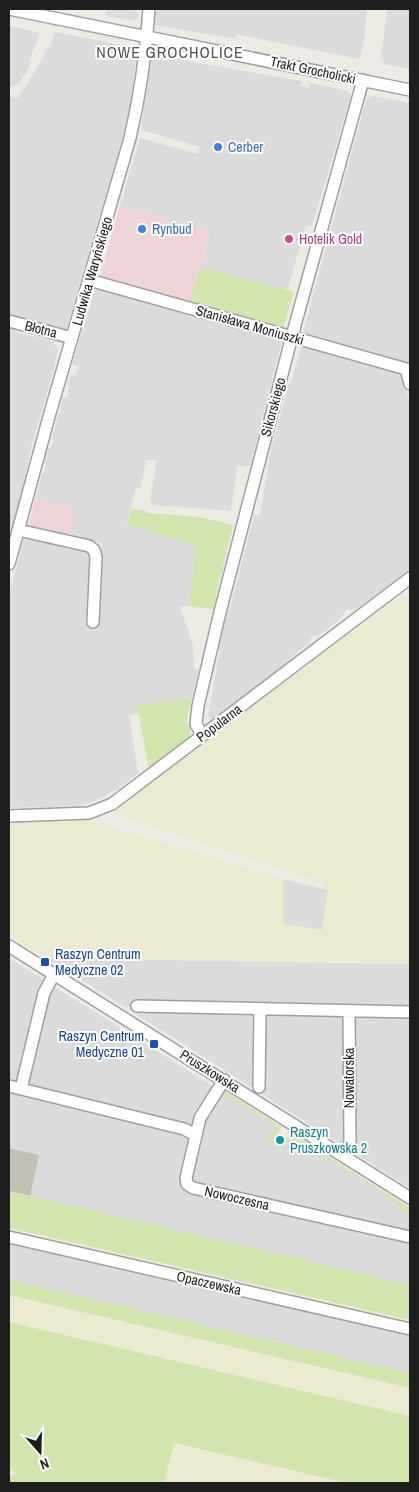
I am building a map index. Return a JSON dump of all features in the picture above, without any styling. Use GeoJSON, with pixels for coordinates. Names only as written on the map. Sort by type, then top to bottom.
{"type":"FeatureCollection","features":[{"type":"Feature","properties":{"kind":"street","name":"Trakt Grocholicki"},"geometry":{"type":"LineString","coordinates":[[9,9],[410,90]]}},
{"type":"Feature","properties":{"kind":"street","name":"Ludwika Waryńskiego"},"geometry":{"type":"LineString","coordinates":[[9,564],[15,533],[130,138],[147,37],[148,9]]}},
{"type":"Feature","properties":{"kind":"street","name":"Sikorskiego"},"geometry":{"type":"LineString","coordinates":[[202,735],[196,724],[198,706],[220,612],[292,336],[363,80]]}},
{"type":"Feature","properties":{"kind":"street","name":"Stanisława Moniuszki"},"geometry":{"type":"LineString","coordinates":[[89,280],[408,370]]}},
{"type":"Feature","properties":{"kind":"street","name":"Błotna"},"geometry":{"type":"LineString","coordinates":[[9,321],[72,338]]}},
{"type":"Feature","properties":{"kind":"street"},"geometry":{"type":"LineString","coordinates":[[408,370],[410,384]]}},
{"type":"Feature","properties":{"kind":"street"},"geometry":{"type":"LineString","coordinates":[[15,533],[89,546],[94,550],[96,557],[93,622]]}},
{"type":"Feature","properties":{"kind":"street","name":"Popularna"},"geometry":{"type":"LineString","coordinates":[[9,816],[89,813],[125,795],[410,578]]}},
{"type":"Feature","properties":{"kind":"street"},"geometry":{"type":"LineString","coordinates":[[398,587],[410,590]]}},
{"type":"Feature","properties":{"kind":"street","name":"Pruszkowska"},"geometry":{"type":"LineString","coordinates":[[9,946],[410,1198]]}},
{"type":"Feature","properties":{"kind":"street"},"geometry":{"type":"LineString","coordinates":[[21,1089],[44,992],[54,974]]}},
{"type":"Feature","properties":{"kind":"street"},"geometry":{"type":"LineString","coordinates":[[137,1006],[410,1012]]}},
{"type":"Feature","properties":{"kind":"street"},"geometry":{"type":"LineString","coordinates":[[259,1087],[260,1009]]}},
{"type":"Feature","properties":{"kind":"street","name":"Nowatorska"},"geometry":{"type":"LineString","coordinates":[[349,1011],[350,1146]]}},
{"type":"Feature","properties":{"kind":"street"},"geometry":{"type":"LineString","coordinates":[[9,1086],[184,1129],[196,1135],[202,1115],[224,1080]]}},
{"type":"Feature","properties":{"kind":"street","name":"Nowoczesna"},"geometry":{"type":"LineString","coordinates":[[196,1135],[186,1178],[187,1184],[190,1186],[410,1238]]}},
{"type":"Feature","properties":{"kind":"street","name":"Opaczewska"},"geometry":{"type":"LineString","coordinates":[[9,1236],[410,1329]]}},
{"type":"Feature","properties":{"kind":"shaded area"},"geometry":{"type":"Polygon","coordinates":[[[106,9],[134,9],[134,11],[140,13],[134,21],[106,16],[106,9]]]}},
{"type":"Feature","properties":{"kind":"shaded area"},"geometry":{"type":"Polygon","coordinates":[[[155,9],[367,9],[360,59],[236,34],[235,39],[154,25],[155,9]]]}},
{"type":"Feature","properties":{"kind":"shaded area"},"geometry":{"type":"Polygon","coordinates":[[[387,9],[410,9],[410,69],[385,64],[381,58],[387,9]]]}},
{"type":"Feature","properties":{"kind":"shaded area"},"geometry":{"type":"Polygon","coordinates":[[[9,26],[40,33],[29,61],[32,62],[18,84],[12,87],[9,87],[9,26]]]}},
{"type":"Feature","properties":{"kind":"shaded area"},"geometry":{"type":"Polygon","coordinates":[[[56,32],[130,47],[136,57],[130,109],[66,330],[9,316],[9,96],[18,98],[40,63],[56,32]]]}},
{"type":"Feature","properties":{"kind":"shaded area"},"geometry":{"type":"Polygon","coordinates":[[[152,55],[302,81],[301,86],[309,88],[310,83],[347,91],[351,96],[312,226],[306,225],[288,288],[284,289],[200,267],[210,231],[120,206],[140,138],[198,154],[200,147],[141,130],[152,55]]]}},
{"type":"Feature","properties":{"kind":"shaded area"},"geometry":{"type":"Polygon","coordinates":[[[372,96],[410,103],[410,364],[303,333],[366,100],[372,96]]]}},
{"type":"Feature","properties":{"kind":"shaded area"},"geometry":{"type":"Polygon","coordinates":[[[120,206],[210,231],[190,302],[100,276],[120,206]]]}},
{"type":"Feature","properties":{"kind":"shaded area"},"geometry":{"type":"Polygon","coordinates":[[[95,289],[282,341],[250,466],[237,466],[231,511],[153,505],[150,500],[157,460],[146,460],[141,488],[136,488],[127,522],[127,525],[198,546],[189,606],[180,607],[193,646],[194,670],[199,669],[192,698],[137,705],[139,714],[129,716],[138,773],[118,789],[94,801],[78,806],[9,808],[9,596],[25,535],[83,548],[91,557],[91,598],[85,623],[99,623],[102,543],[69,536],[75,510],[35,499],[42,474],[45,472],[46,465],[44,464],[48,449],[51,448],[53,441],[52,438],[58,415],[60,414],[61,403],[63,398],[67,397],[70,386],[67,382],[72,375],[76,375],[78,366],[72,365],[95,289]]]}},
{"type":"Feature","properties":{"kind":"shaded area"},"geometry":{"type":"Polygon","coordinates":[[[9,328],[14,329],[15,332],[52,341],[58,349],[53,373],[29,454],[13,529],[9,528],[9,328]]]}},
{"type":"Feature","properties":{"kind":"shaded area"},"geometry":{"type":"Polygon","coordinates":[[[301,346],[401,375],[410,404],[410,570],[354,611],[347,609],[340,619],[318,636],[312,636],[309,643],[291,660],[212,719],[208,716],[225,609],[230,609],[254,515],[260,515],[270,453],[301,346]]]}},
{"type":"Feature","properties":{"kind":"shaded area"},"geometry":{"type":"Polygon","coordinates":[[[35,499],[75,510],[69,537],[28,528],[35,499]]]}},
{"type":"Feature","properties":{"kind":"shaded area"},"geometry":{"type":"Polygon","coordinates":[[[283,879],[328,890],[322,930],[283,924],[283,879]]]}},
{"type":"Feature","properties":{"kind":"shaded area"},"geometry":{"type":"Polygon","coordinates":[[[9,958],[278,1127],[268,1139],[283,1148],[291,1135],[377,1189],[410,1216],[410,1285],[30,1196],[39,1155],[9,1148],[9,958]]]}},
{"type":"Feature","properties":{"kind":"shaded area"},"geometry":{"type":"Polygon","coordinates":[[[46,958],[410,964],[410,1188],[114,1000],[46,958]]]}},
{"type":"Feature","properties":{"kind":"shaded area"},"geometry":{"type":"Polygon","coordinates":[[[9,1148],[39,1155],[30,1196],[9,1191],[9,1148]]]}},
{"type":"Feature","properties":{"kind":"shaded area"},"geometry":{"type":"Polygon","coordinates":[[[9,1244],[410,1336],[410,1373],[9,1280],[9,1244]]]}},
{"type":"Feature","properties":{"kind":"green space"},"geometry":{"type":"Polygon","coordinates":[[[200,267],[294,292],[283,328],[190,302],[200,267]]]}},
{"type":"Feature","properties":{"kind":"green space"},"geometry":{"type":"Polygon","coordinates":[[[131,509],[148,513],[200,517],[233,525],[213,609],[189,606],[197,546],[127,525],[131,509]]]}},
{"type":"Feature","properties":{"kind":"green space"},"geometry":{"type":"Polygon","coordinates":[[[410,598],[410,964],[46,958],[9,935],[9,832],[15,822],[90,821],[283,879],[283,924],[322,930],[328,890],[322,888],[323,879],[310,878],[112,813],[395,599],[410,598]]]}},
{"type":"Feature","properties":{"kind":"green space"},"geometry":{"type":"Polygon","coordinates":[[[192,698],[187,722],[191,730],[188,739],[149,769],[137,705],[192,698]]]}},
{"type":"Feature","properties":{"kind":"green space"},"geometry":{"type":"Polygon","coordinates":[[[224,1090],[282,1127],[273,1140],[282,1146],[291,1133],[410,1208],[410,1216],[377,1189],[291,1136],[283,1148],[267,1138],[278,1127],[221,1092],[224,1090]]]}},
{"type":"Feature","properties":{"kind":"green space"},"geometry":{"type":"Polygon","coordinates":[[[9,1191],[410,1285],[410,1320],[9,1228],[9,1191]]]}},
{"type":"Feature","properties":{"kind":"green space"},"geometry":{"type":"Polygon","coordinates":[[[9,1280],[410,1373],[410,1388],[9,1295],[9,1280]]]}},
{"type":"Feature","properties":{"kind":"green space"},"geometry":{"type":"Polygon","coordinates":[[[9,1295],[410,1388],[410,1416],[9,1322],[9,1295]]]}},
{"type":"Feature","properties":{"kind":"green space"},"geometry":{"type":"Polygon","coordinates":[[[9,1322],[410,1416],[410,1483],[347,1483],[174,1443],[164,1483],[9,1483],[9,1476],[16,1474],[9,1467],[9,1322]]]}},
{"type":"Feature","properties":{"kind":"green space"},"geometry":{"type":"Polygon","coordinates":[[[174,1443],[347,1483],[164,1483],[174,1443]]]}},
{"type":"Feature","properties":{"kind":"place","name":"Cerber"},"geometry":{"type":"Point","coordinates":[218,147]}},
{"type":"Feature","properties":{"kind":"place","name":"Rynbud"},"geometry":{"type":"Point","coordinates":[142,229]}},
{"type":"Feature","properties":{"kind":"place","name":"Hotelik Gold"},"geometry":{"type":"Point","coordinates":[289,239]}},
{"type":"Feature","properties":{"kind":"place","name":"Raszyn Centrum Medyczne 02"},"geometry":{"type":"Point","coordinates":[45,962]}},
{"type":"Feature","properties":{"kind":"place","name":"Raszyn Centrum Medyczne 01"},"geometry":{"type":"Point","coordinates":[154,1044]}},
{"type":"Feature","properties":{"kind":"place","name":"Raszyn Pruszkowska 2"},"geometry":{"type":"Point","coordinates":[280,1140]}},
{"type":"Feature","properties":{"kind":"district","name":"NOWE GROCHOLICE"},"geometry":{"type":"Point","coordinates":[170,52]}}]}
